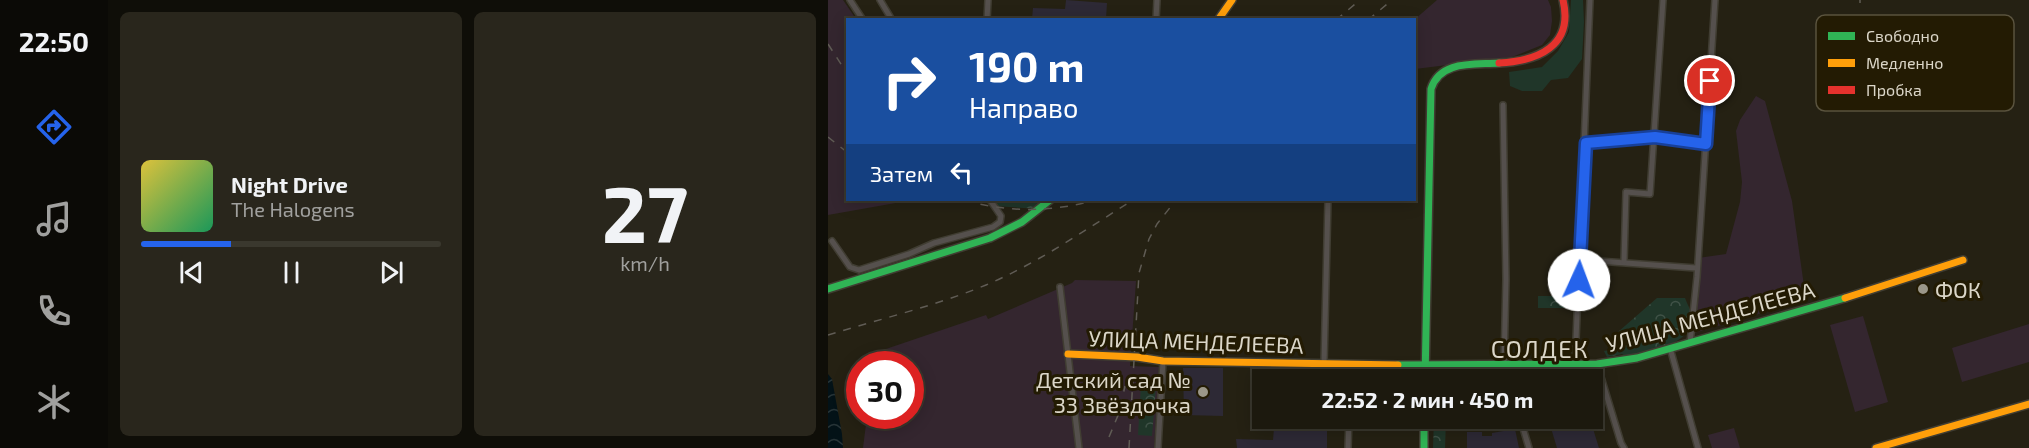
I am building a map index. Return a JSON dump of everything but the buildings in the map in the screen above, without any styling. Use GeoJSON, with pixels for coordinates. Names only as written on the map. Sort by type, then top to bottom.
{"type":"FeatureCollection","features":[{"type":"Feature","properties":{"kind":"street"},"geometry":{"type":"LineString","coordinates":[[850,0],[862,18]]}},
{"type":"Feature","properties":{"kind":"street"},"geometry":{"type":"LineString","coordinates":[[880,0],[891,18]]}},
{"type":"Feature","properties":{"kind":"street"},"geometry":{"type":"LineString","coordinates":[[987,18],[988,0]]}},
{"type":"Feature","properties":{"kind":"street"},"geometry":{"type":"LineString","coordinates":[[1156,18],[1157,0]]}},
{"type":"Feature","properties":{"kind":"street"},"geometry":{"type":"LineString","coordinates":[[1219,18],[1232,0]]}},
{"type":"Feature","properties":{"kind":"street"},"geometry":{"type":"LineString","coordinates":[[1425,366],[1431,89],[1438,74],[1444,69],[1512,62],[1543,54],[1554,45],[1562,32],[1566,19],[1563,0]]}},
{"type":"Feature","properties":{"kind":"street"},"geometry":{"type":"LineString","coordinates":[[1575,364],[1586,143],[1590,0]]}},
{"type":"Feature","properties":{"kind":"street"},"geometry":{"type":"LineString","coordinates":[[1624,262],[1626,192],[1650,194],[1663,0]]}},
{"type":"Feature","properties":{"kind":"street"},"geometry":{"type":"LineString","coordinates":[[1690,343],[1715,0]]}},
{"type":"Feature","properties":{"kind":"street"},"geometry":{"type":"LineString","coordinates":[[1503,105],[1506,369]]}},
{"type":"Feature","properties":{"kind":"street"},"geometry":{"type":"LineString","coordinates":[[1586,143],[1655,137],[1706,144]]}},
{"type":"Feature","properties":{"kind":"street"},"geometry":{"type":"LineString","coordinates":[[831,241],[850,267],[858,270],[909,254],[934,243],[993,227],[1001,219],[991,201]]}},
{"type":"Feature","properties":{"kind":"street"},"geometry":{"type":"LineString","coordinates":[[828,289],[961,248],[1003,232],[1027,219],[1049,201]]}},
{"type":"Feature","properties":{"kind":"street","name":"УЛИЦА МЕНДЕЛЕЕВА"},"geometry":{"type":"LineString","coordinates":[[1324,364],[1328,201]]}},
{"type":"Feature","properties":{"kind":"street"},"geometry":{"type":"LineString","coordinates":[[1579,257],[1598,261],[1696,268]]}},
{"type":"Feature","properties":{"kind":"street","name":"УЛИЦА МЕНДЕЛЕЕВА"},"geometry":{"type":"LineString","coordinates":[[1068,354],[1137,357],[1163,361],[1351,365],[1597,364],[1637,358],[1690,343],[1964,260]]}},
{"type":"Feature","properties":{"kind":"street"},"geometry":{"type":"LineString","coordinates":[[1060,287],[1079,448]]}},
{"type":"Feature","properties":{"kind":"street"},"geometry":{"type":"LineString","coordinates":[[1670,348],[1698,448]]}},
{"type":"Feature","properties":{"kind":"street"},"geometry":{"type":"LineString","coordinates":[[1158,448],[1163,361]]}},
{"type":"Feature","properties":{"kind":"street"},"geometry":{"type":"LineString","coordinates":[[1597,364],[1624,448]]}},
{"type":"Feature","properties":{"kind":"street"},"geometry":{"type":"LineString","coordinates":[[1351,365],[1351,369]]}},
{"type":"Feature","properties":{"kind":"street"},"geometry":{"type":"LineString","coordinates":[[1876,448],[2029,404]]}},
{"type":"Feature","properties":{"kind":"street"},"geometry":{"type":"LineString","coordinates":[[1348,448],[1349,429]]}},
{"type":"Feature","properties":{"kind":"street"},"geometry":{"type":"LineString","coordinates":[[1424,429],[1424,448]]}},
{"type":"Feature","properties":{"kind":"street"},"geometry":{"type":"LineString","coordinates":[[1523,429],[1529,448]]}},
{"type":"Feature","properties":{"kind":"shaded area"},"geometry":{"type":"Polygon","coordinates":[[[828,0],[843,0],[855,18],[846,18],[846,201],[907,201],[828,215],[828,0]]]}},
{"type":"Feature","properties":{"kind":"shaded area"},"geometry":{"type":"Polygon","coordinates":[[[1066,0],[1107,3],[1106,18],[1032,18],[1033,8],[1065,9],[1066,0]]]}},
{"type":"Feature","properties":{"kind":"shaded area"},"geometry":{"type":"Polygon","coordinates":[[[1437,0],[1548,0],[1552,21],[1550,35],[1542,45],[1512,57],[1416,69],[1416,18],[1437,0]]]}},
{"type":"Feature","properties":{"kind":"shaded area"},"geometry":{"type":"Polygon","coordinates":[[[1756,96],[1765,101],[1792,201],[1806,300],[1694,333],[1699,294],[1698,258],[1726,254],[1740,202],[1742,182],[1736,131],[1740,120],[1756,96]]]}},
{"type":"Feature","properties":{"kind":"shaded area"},"geometry":{"type":"Polygon","coordinates":[[[1075,280],[1136,281],[1130,366],[1159,367],[1154,448],[863,448],[865,429],[924,429],[924,351],[880,351],[986,315],[988,319],[1075,280]]]}},
{"type":"Feature","properties":{"kind":"shaded area"},"geometry":{"type":"Polygon","coordinates":[[[1863,316],[1888,402],[1855,412],[1830,325],[1863,316]]]}},
{"type":"Feature","properties":{"kind":"shaded area"},"geometry":{"type":"Polygon","coordinates":[[[2029,324],[2029,362],[1962,382],[1952,348],[2029,324]]]}},
{"type":"Feature","properties":{"kind":"shaded area","name":"Детский сад № 33 Звёздочка"},"geometry":{"type":"Polygon","coordinates":[[[1183,368],[1223,368],[1223,416],[1184,415],[1183,368]]]}},
{"type":"Feature","properties":{"kind":"shaded area"},"geometry":{"type":"Polygon","coordinates":[[[1734,428],[1740,448],[1712,448],[1708,435],[1734,428]]]}},
{"type":"Feature","properties":{"kind":"shaded area"},"geometry":{"type":"Polygon","coordinates":[[[1274,429],[1327,429],[1327,448],[1237,448],[1236,439],[1273,440],[1274,429]]]}},
{"type":"Feature","properties":{"kind":"shaded area"},"geometry":{"type":"Polygon","coordinates":[[[1515,429],[1519,448],[1467,448],[1467,432],[1482,432],[1482,436],[1492,436],[1492,433],[1515,429]]]}},
{"type":"Feature","properties":{"kind":"shaded area"},"geometry":{"type":"Polygon","coordinates":[[[1551,429],[1593,429],[1599,448],[1557,448],[1551,429]]]}},
{"type":"Feature","properties":{"kind":"green space"},"geometry":{"type":"Polygon","coordinates":[[[1571,0],[1583,0],[1582,59],[1568,78],[1551,80],[1542,91],[1522,91],[1510,86],[1509,72],[1542,67],[1558,51],[1569,32],[1571,0]]]}},
{"type":"Feature","properties":{"kind":"green space"},"geometry":{"type":"Polygon","coordinates":[[[991,201],[1049,201],[1040,209],[995,206],[991,201]]]}},
{"type":"Feature","properties":{"kind":"green space"},"geometry":{"type":"Polygon","coordinates":[[[1556,290],[1566,290],[1566,308],[1538,308],[1538,296],[1556,296],[1556,290]]]}},
{"type":"Feature","properties":{"kind":"green space"},"geometry":{"type":"Polygon","coordinates":[[[1657,298],[1685,298],[1692,316],[1691,326],[1686,334],[1669,345],[1647,353],[1628,358],[1622,354],[1607,357],[1604,351],[1616,349],[1610,339],[1657,298]]]}},
{"type":"Feature","properties":{"kind":"green space"},"geometry":{"type":"Polygon","coordinates":[[[1141,385],[1156,386],[1152,436],[1138,435],[1141,385]]]}},
{"type":"Feature","properties":{"kind":"green space"},"geometry":{"type":"Polygon","coordinates":[[[1434,429],[1446,429],[1445,448],[1433,448],[1434,429]]]}},
{"type":"Feature","properties":{"kind":"water"},"geometry":{"type":"Polygon","coordinates":[[[828,374],[832,379],[843,448],[828,448],[828,374]]]}},
{"type":"Feature","properties":{"kind":"railway"},"geometry":{"type":"LineString","coordinates":[[1338,18],[1360,0]]}},
{"type":"Feature","properties":{"kind":"railway"},"geometry":{"type":"LineString","coordinates":[[1370,18],[1392,0]]}},
{"type":"Feature","properties":{"kind":"railway"},"geometry":{"type":"LineString","coordinates":[[828,44],[846,72]]}},
{"type":"Feature","properties":{"kind":"railway"},"geometry":{"type":"LineString","coordinates":[[828,137],[846,151]]}},
{"type":"Feature","properties":{"kind":"railway"},"geometry":{"type":"LineString","coordinates":[[969,201],[1013,209],[1047,209],[1091,201]]}},
{"type":"Feature","properties":{"kind":"railway"},"geometry":{"type":"LineString","coordinates":[[828,335],[927,306],[986,285],[1043,256],[1131,201]]}},
{"type":"Feature","properties":{"kind":"railway"},"geometry":{"type":"LineString","coordinates":[[1129,448],[1139,273],[1149,239],[1157,224],[1175,201]]}},
{"type":"Feature","properties":{"kind":"railway"},"geometry":{"type":"LineString","coordinates":[[1109,437],[1119,413],[1125,386]]}},
{"type":"Feature","properties":{"kind":"traffic: fast"},"geometry":{"type":"LineString","coordinates":[[1425,369],[1431,89],[1435,80],[1450,69],[1469,64],[1499,63]]}},
{"type":"Feature","properties":{"kind":"traffic: fast"},"geometry":{"type":"LineString","coordinates":[[828,289],[990,238],[1022,222],[1049,201]]}},
{"type":"Feature","properties":{"kind":"traffic: fast"},"geometry":{"type":"LineString","coordinates":[[1398,365],[1597,364],[1637,358],[1845,298]]}},
{"type":"Feature","properties":{"kind":"traffic: fast"},"geometry":{"type":"LineString","coordinates":[[1424,429],[1424,448]]}},
{"type":"Feature","properties":{"kind":"traffic: slow"},"geometry":{"type":"LineString","coordinates":[[1219,18],[1232,0]]}},
{"type":"Feature","properties":{"kind":"traffic: slow"},"geometry":{"type":"LineString","coordinates":[[1845,298],[1963,260]]}},
{"type":"Feature","properties":{"kind":"traffic: slow"},"geometry":{"type":"LineString","coordinates":[[1068,354],[1137,357],[1163,361],[1398,365]]}},
{"type":"Feature","properties":{"kind":"traffic: slow"},"geometry":{"type":"LineString","coordinates":[[1876,448],[2029,404]]}},
{"type":"Feature","properties":{"kind":"traffic: jam"},"geometry":{"type":"LineString","coordinates":[[1499,63],[1527,59],[1550,48],[1558,40],[1563,29],[1565,16],[1563,0]]}},
{"type":"Feature","properties":{"kind":"place","name":"ФОК"},"geometry":{"type":"Point","coordinates":[1923,289]}},
{"type":"Feature","properties":{"kind":"place","name":"Детский сад № 33 Звёздочка"},"geometry":{"type":"Point","coordinates":[1203,392]}},
{"type":"Feature","properties":{"kind":"district","name":"СОЛДЕК"},"geometry":{"type":"Point","coordinates":[1540,348]}},
{"type":"Feature","properties":{"kind":"route"},"geometry":{"type":"LineString","coordinates":[[1579,280],[1578,264],[1586,143],[1655,137],[1706,144],[1710,81]]}}]}
